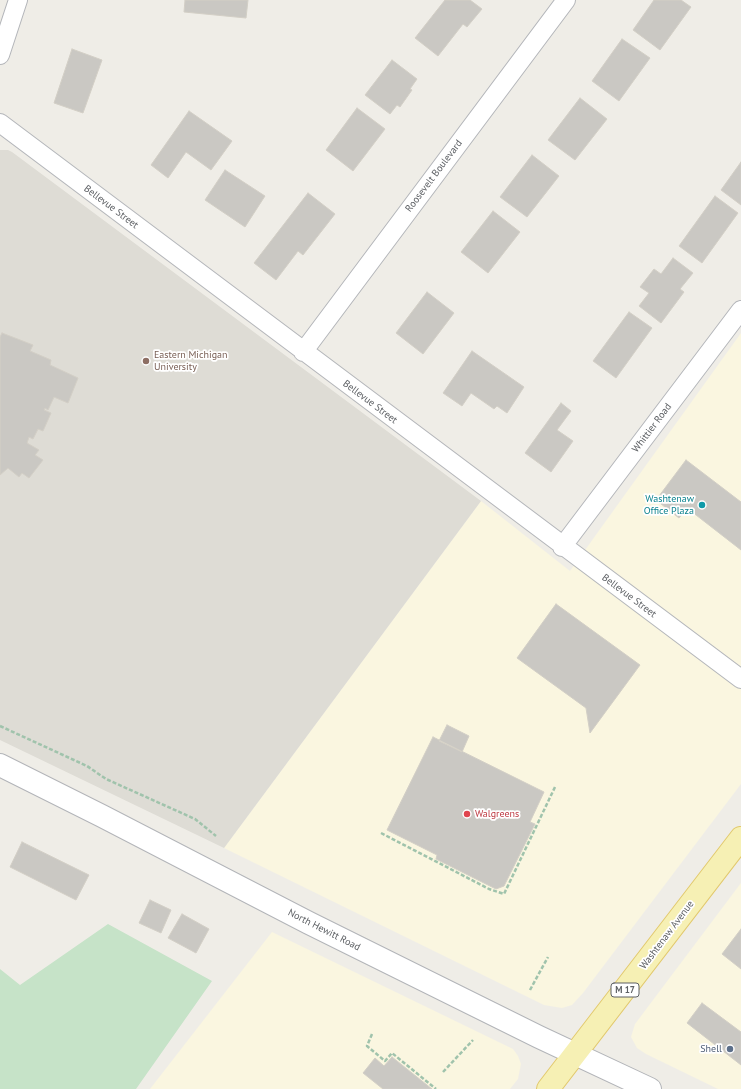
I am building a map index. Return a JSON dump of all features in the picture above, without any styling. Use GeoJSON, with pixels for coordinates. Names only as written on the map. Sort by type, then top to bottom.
{"type":"FeatureCollection","features":[{"type":"Feature","properties":{"kind":"main road","name":"North Hewitt Road"},"geometry":{"type":"LineString","coordinates":[[0,765],[109,819],[309,923],[575,1054],[650,1089]]}},
{"type":"Feature","properties":{"kind":"main road","name":"Washtenaw Avenue"},"geometry":{"type":"LineString","coordinates":[[548,1089],[741,838]]}},
{"type":"Feature","properties":{"kind":"street"},"geometry":{"type":"LineString","coordinates":[[0,55],[18,0]]}},
{"type":"Feature","properties":{"kind":"street","name":"Roosevelt Boulevard"},"geometry":{"type":"LineString","coordinates":[[303,352],[566,0]]}},
{"type":"Feature","properties":{"kind":"street","name":"Bellevue Street"},"geometry":{"type":"LineString","coordinates":[[0,123],[562,547],[741,679]]}},
{"type":"Feature","properties":{"kind":"street","name":"Whittier Road"},"geometry":{"type":"LineString","coordinates":[[562,547],[741,310]]}},
{"type":"Feature","properties":{"kind":"path"},"geometry":{"type":"LineString","coordinates":[[0,726],[87,766],[106,779],[195,819],[216,836]]}},
{"type":"Feature","properties":{"kind":"path"},"geometry":{"type":"LineString","coordinates":[[381,833],[489,889],[504,894],[555,787]]}},
{"type":"Feature","properties":{"kind":"path"},"geometry":{"type":"LineString","coordinates":[[530,990],[548,957]]}},
{"type":"Feature","properties":{"kind":"path"},"geometry":{"type":"LineString","coordinates":[[372,1034],[367,1046],[385,1061],[392,1053],[436,1089]]}},
{"type":"Feature","properties":{"kind":"path"},"geometry":{"type":"LineString","coordinates":[[443,1072],[473,1040]]}},
{"type":"Feature","properties":{"kind":"shaded area","name":"Eastern Michigan University"},"geometry":{"type":"Polygon","coordinates":[[[0,150],[8,150],[12,152],[481,501],[224,848],[0,740],[0,150]]]}},
{"type":"Feature","properties":{"kind":"shaded area"},"geometry":{"type":"Polygon","coordinates":[[[741,333],[741,784],[583,993],[572,1005],[562,1008],[544,1005],[224,848],[481,501],[570,571],[741,333]]]}},
{"type":"Feature","properties":{"kind":"shaded area"},"geometry":{"type":"Polygon","coordinates":[[[741,883],[741,1089],[718,1089],[646,1054],[637,1048],[631,1037],[635,1024],[741,883]]]}},
{"type":"Feature","properties":{"kind":"shaded area"},"geometry":{"type":"Polygon","coordinates":[[[272,932],[513,1049],[521,1064],[518,1079],[510,1089],[150,1089],[272,932]]]}},
{"type":"Feature","properties":{"kind":"green space"},"geometry":{"type":"Polygon","coordinates":[[[108,924],[212,981],[136,1089],[0,1089],[0,969],[20,985],[108,924]]]}},
{"type":"Feature","properties":{"kind":"building"},"geometry":{"type":"Polygon","coordinates":[[[185,0],[248,0],[246,18],[184,12],[185,0]]]}},
{"type":"Feature","properties":{"kind":"building"},"geometry":{"type":"Polygon","coordinates":[[[445,0],[470,0],[482,9],[467,27],[463,24],[438,56],[415,38],[445,0]]]}},
{"type":"Feature","properties":{"kind":"building"},"geometry":{"type":"Polygon","coordinates":[[[654,0],[681,0],[691,7],[660,50],[633,30],[654,0]]]}},
{"type":"Feature","properties":{"kind":"building"},"geometry":{"type":"Polygon","coordinates":[[[622,39],[650,58],[619,101],[592,81],[622,39]]]}},
{"type":"Feature","properties":{"kind":"building"},"geometry":{"type":"Polygon","coordinates":[[[72,49],[102,60],[83,113],[54,103],[72,49]]]}},
{"type":"Feature","properties":{"kind":"building"},"geometry":{"type":"Polygon","coordinates":[[[392,60],[417,79],[410,89],[412,90],[400,107],[397,105],[390,114],[365,95],[392,60]]]}},
{"type":"Feature","properties":{"kind":"building"},"geometry":{"type":"Polygon","coordinates":[[[580,98],[607,119],[575,160],[548,140],[580,98]]]}},
{"type":"Feature","properties":{"kind":"building"},"geometry":{"type":"Polygon","coordinates":[[[357,108],[385,129],[353,171],[326,150],[357,108]]]}},
{"type":"Feature","properties":{"kind":"building"},"geometry":{"type":"Polygon","coordinates":[[[189,111],[232,141],[211,170],[186,152],[168,178],[151,165],[189,111]]]}},
{"type":"Feature","properties":{"kind":"building"},"geometry":{"type":"Polygon","coordinates":[[[532,155],[559,176],[527,217],[500,197],[532,155]]]}},
{"type":"Feature","properties":{"kind":"building"},"geometry":{"type":"Polygon","coordinates":[[[741,162],[741,205],[721,190],[741,162]]]}},
{"type":"Feature","properties":{"kind":"building"},"geometry":{"type":"Polygon","coordinates":[[[225,170],[265,196],[245,227],[205,200],[225,170]]]}},
{"type":"Feature","properties":{"kind":"building"},"geometry":{"type":"Polygon","coordinates":[[[308,193],[335,214],[303,255],[298,251],[276,280],[254,263],[308,193]]]}},
{"type":"Feature","properties":{"kind":"building"},"geometry":{"type":"Polygon","coordinates":[[[715,196],[738,213],[702,263],[679,246],[715,196]]]}},
{"type":"Feature","properties":{"kind":"building"},"geometry":{"type":"Polygon","coordinates":[[[493,211],[520,232],[488,273],[461,252],[493,211]]]}},
{"type":"Feature","properties":{"kind":"building"},"geometry":{"type":"Polygon","coordinates":[[[673,258],[693,273],[680,289],[684,292],[661,323],[639,306],[649,293],[640,287],[654,269],[661,274],[673,258]]]}},
{"type":"Feature","properties":{"kind":"building"},"geometry":{"type":"Polygon","coordinates":[[[427,292],[454,313],[423,354],[396,333],[427,292]]]}},
{"type":"Feature","properties":{"kind":"building"},"geometry":{"type":"Polygon","coordinates":[[[629,312],[652,328],[616,378],[593,361],[629,312]]]}},
{"type":"Feature","properties":{"kind":"building"},"geometry":{"type":"Polygon","coordinates":[[[2,333],[33,345],[30,351],[51,360],[50,365],[78,378],[68,403],[54,397],[48,410],[45,408],[44,410],[51,413],[43,431],[38,429],[33,439],[29,437],[27,443],[39,450],[35,455],[43,460],[29,478],[22,473],[19,477],[8,468],[0,475],[0,337],[2,333]]]}},
{"type":"Feature","properties":{"kind":"building"},"geometry":{"type":"Polygon","coordinates":[[[472,351],[524,387],[507,413],[497,406],[494,409],[471,393],[462,406],[443,393],[472,351]]]}},
{"type":"Feature","properties":{"kind":"building"},"geometry":{"type":"Polygon","coordinates":[[[561,403],[571,411],[557,430],[573,441],[551,472],[525,453],[561,403]]]}},
{"type":"Feature","properties":{"kind":"building","name":"Washtenaw Office Plaza"},"geometry":{"type":"Polygon","coordinates":[[[686,460],[741,502],[741,550],[687,508],[679,518],[656,500],[686,460]]]}},
{"type":"Feature","properties":{"kind":"building"},"geometry":{"type":"Polygon","coordinates":[[[556,604],[640,665],[590,733],[586,708],[517,658],[556,604]]]}},
{"type":"Feature","properties":{"kind":"building"},"geometry":{"type":"Polygon","coordinates":[[[447,725],[469,736],[462,752],[439,741],[447,725]]]}},
{"type":"Feature","properties":{"kind":"building"},"geometry":{"type":"Polygon","coordinates":[[[433,737],[544,792],[530,822],[535,824],[504,886],[496,889],[436,859],[437,855],[387,830],[433,737]]]}},
{"type":"Feature","properties":{"kind":"building"},"geometry":{"type":"Polygon","coordinates":[[[22,842],[89,875],[76,900],[10,867],[22,842]]]}},
{"type":"Feature","properties":{"kind":"building"},"geometry":{"type":"Polygon","coordinates":[[[150,900],[171,910],[161,933],[139,923],[150,900]]]}},
{"type":"Feature","properties":{"kind":"building"},"geometry":{"type":"Polygon","coordinates":[[[182,914],[209,929],[196,953],[168,938],[182,914]]]}},
{"type":"Feature","properties":{"kind":"building"},"geometry":{"type":"Polygon","coordinates":[[[741,929],[741,969],[722,954],[741,929]]]}},
{"type":"Feature","properties":{"kind":"building","name":"Shell"},"geometry":{"type":"Polygon","coordinates":[[[702,1003],[741,1032],[741,1065],[687,1023],[702,1003]]]}},
{"type":"Feature","properties":{"kind":"building"},"geometry":{"type":"Polygon","coordinates":[[[392,1057],[432,1089],[383,1089],[363,1073],[375,1058],[384,1066],[392,1057]]]}},
{"type":"Feature","properties":{"kind":"place","name":"Eastern Michigan University"},"geometry":{"type":"Point","coordinates":[146,361]}},
{"type":"Feature","properties":{"kind":"place","name":"Washtenaw Office Plaza"},"geometry":{"type":"Point","coordinates":[702,505]}},
{"type":"Feature","properties":{"kind":"place","name":"Walgreens"},"geometry":{"type":"Point","coordinates":[467,814]}},
{"type":"Feature","properties":{"kind":"place","name":"Shell"},"geometry":{"type":"Point","coordinates":[730,1049]}}]}
